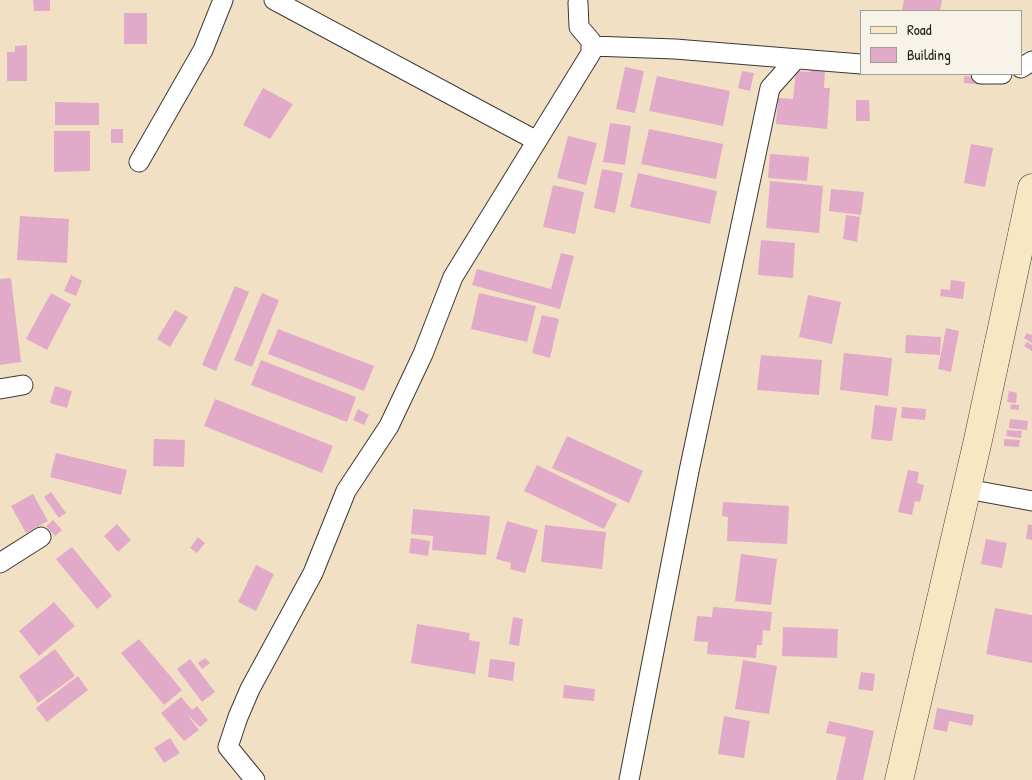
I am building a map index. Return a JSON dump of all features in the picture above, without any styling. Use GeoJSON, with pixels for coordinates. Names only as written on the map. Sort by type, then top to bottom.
{"type":"FeatureCollection","features":[{"type":"Feature","properties":{"kind":"main road"},"geometry":{"type":"LineString","coordinates":[[899,780],[967,489],[1032,188]]}},
{"type":"Feature","properties":{"kind":"street"},"geometry":{"type":"LineString","coordinates":[[138,162],[203,50],[223,0]]}},
{"type":"Feature","properties":{"kind":"street"},"geometry":{"type":"LineString","coordinates":[[274,0],[537,141]]}},
{"type":"Feature","properties":{"kind":"street"},"geometry":{"type":"LineString","coordinates":[[255,780],[228,747],[250,689],[313,573],[346,491],[389,426],[423,354],[453,277],[591,53],[591,41],[579,27],[578,3]]}},
{"type":"Feature","properties":{"kind":"street"},"geometry":{"type":"LineString","coordinates":[[592,46],[675,49],[757,58],[860,64]]}},
{"type":"Feature","properties":{"kind":"street"},"geometry":{"type":"LineString","coordinates":[[757,58],[770,88]]}},
{"type":"Feature","properties":{"kind":"street"},"geometry":{"type":"LineString","coordinates":[[628,780],[689,471],[770,88],[795,60]]}},
{"type":"Feature","properties":{"kind":"street"},"geometry":{"type":"LineString","coordinates":[[0,389],[23,385]]}},
{"type":"Feature","properties":{"kind":"street"},"geometry":{"type":"LineString","coordinates":[[967,489],[1032,501]]}},
{"type":"Feature","properties":{"kind":"street"},"geometry":{"type":"LineString","coordinates":[[0,563],[41,537]]}},
{"type":"Feature","properties":{"kind":"building"},"geometry":{"type":"Polygon","coordinates":[[[33,0],[50,0],[50,11],[34,11],[33,0]]]}},
{"type":"Feature","properties":{"kind":"building"},"geometry":{"type":"Polygon","coordinates":[[[904,0],[942,0],[940,10],[902,10],[904,0]]]}},
{"type":"Feature","properties":{"kind":"building"},"geometry":{"type":"Polygon","coordinates":[[[124,13],[147,13],[147,44],[124,44],[124,13]]]}},
{"type":"Feature","properties":{"kind":"building"},"geometry":{"type":"Polygon","coordinates":[[[27,45],[27,81],[7,81],[7,52],[15,52],[15,46],[27,45]]]}},
{"type":"Feature","properties":{"kind":"building"},"geometry":{"type":"Polygon","coordinates":[[[625,67],[644,71],[635,113],[616,109],[625,67]]]}},
{"type":"Feature","properties":{"kind":"building"},"geometry":{"type":"Polygon","coordinates":[[[810,69],[825,71],[824,88],[830,88],[827,129],[776,124],[778,98],[793,99],[796,71],[810,72],[810,69]]]}},
{"type":"Feature","properties":{"kind":"building"},"geometry":{"type":"Polygon","coordinates":[[[742,71],[754,73],[750,91],[738,88],[742,71]]]}},
{"type":"Feature","properties":{"kind":"building"},"geometry":{"type":"Polygon","coordinates":[[[657,76],[730,91],[723,126],[649,111],[657,76]]]}},
{"type":"Feature","properties":{"kind":"building"},"geometry":{"type":"Polygon","coordinates":[[[964,76],[985,78],[985,85],[964,83],[964,76]]]}},
{"type":"Feature","properties":{"kind":"building"},"geometry":{"type":"Polygon","coordinates":[[[263,88],[293,104],[270,139],[243,125],[263,88]]]}},
{"type":"Feature","properties":{"kind":"building"},"geometry":{"type":"Polygon","coordinates":[[[856,100],[869,100],[870,121],[856,121],[856,100]]]}},
{"type":"Feature","properties":{"kind":"building"},"geometry":{"type":"Polygon","coordinates":[[[55,102],[99,103],[99,125],[55,125],[55,102]]]}},
{"type":"Feature","properties":{"kind":"building"},"geometry":{"type":"Polygon","coordinates":[[[610,123],[631,126],[625,165],[603,162],[610,123]]]}},
{"type":"Feature","properties":{"kind":"building"},"geometry":{"type":"Polygon","coordinates":[[[111,129],[123,129],[123,143],[111,143],[111,129]]]}},
{"type":"Feature","properties":{"kind":"building"},"geometry":{"type":"Polygon","coordinates":[[[649,129],[723,144],[716,179],[641,164],[649,129]]]}},
{"type":"Feature","properties":{"kind":"building"},"geometry":{"type":"Polygon","coordinates":[[[54,131],[90,131],[90,171],[54,172],[54,131]]]}},
{"type":"Feature","properties":{"kind":"building"},"geometry":{"type":"Polygon","coordinates":[[[568,136],[597,143],[586,185],[557,178],[568,136]]]}},
{"type":"Feature","properties":{"kind":"building"},"geometry":{"type":"Polygon","coordinates":[[[971,144],[993,148],[985,187],[964,183],[971,144]]]}},
{"type":"Feature","properties":{"kind":"building"},"geometry":{"type":"Polygon","coordinates":[[[770,154],[809,157],[807,181],[768,178],[770,154]]]}},
{"type":"Feature","properties":{"kind":"building"},"geometry":{"type":"Polygon","coordinates":[[[602,169],[623,173],[615,213],[594,208],[602,169]]]}},
{"type":"Feature","properties":{"kind":"building"},"geometry":{"type":"Polygon","coordinates":[[[638,173],[717,191],[710,224],[630,207],[638,173]]]}},
{"type":"Feature","properties":{"kind":"building"},"geometry":{"type":"Polygon","coordinates":[[[770,181],[823,186],[819,233],[766,228],[770,181]]]}},
{"type":"Feature","properties":{"kind":"building"},"geometry":{"type":"Polygon","coordinates":[[[553,185],[584,192],[575,234],[543,227],[553,185]]]}},
{"type":"Feature","properties":{"kind":"building"},"geometry":{"type":"Polygon","coordinates":[[[831,189],[864,192],[861,215],[829,211],[831,189]]]}},
{"type":"Feature","properties":{"kind":"building"},"geometry":{"type":"Polygon","coordinates":[[[846,215],[860,217],[857,242],[843,239],[846,215]]]}},
{"type":"Feature","properties":{"kind":"building"},"geometry":{"type":"Polygon","coordinates":[[[20,216],[69,219],[67,263],[17,260],[20,216]]]}},
{"type":"Feature","properties":{"kind":"building"},"geometry":{"type":"Polygon","coordinates":[[[761,240],[795,243],[793,278],[758,275],[761,240]]]}},
{"type":"Feature","properties":{"kind":"building"},"geometry":{"type":"Polygon","coordinates":[[[561,253],[574,256],[560,309],[472,285],[477,269],[551,289],[561,253]]]}},
{"type":"Feature","properties":{"kind":"building"},"geometry":{"type":"Polygon","coordinates":[[[71,275],[82,281],[76,296],[64,291],[71,275]]]}},
{"type":"Feature","properties":{"kind":"building"},"geometry":{"type":"Polygon","coordinates":[[[11,278],[21,362],[0,365],[0,279],[11,278]]]}},
{"type":"Feature","properties":{"kind":"building"},"geometry":{"type":"Polygon","coordinates":[[[951,280],[965,282],[963,299],[940,296],[941,289],[950,290],[951,280]]]}},
{"type":"Feature","properties":{"kind":"building"},"geometry":{"type":"Polygon","coordinates":[[[235,286],[249,292],[216,371],[202,365],[235,286]]]}},
{"type":"Feature","properties":{"kind":"building"},"geometry":{"type":"Polygon","coordinates":[[[51,293],[71,304],[47,350],[26,339],[51,293]]]}},
{"type":"Feature","properties":{"kind":"building"},"geometry":{"type":"Polygon","coordinates":[[[262,293],[279,300],[252,367],[234,360],[262,293]]]}},
{"type":"Feature","properties":{"kind":"building"},"geometry":{"type":"Polygon","coordinates":[[[479,293],[536,306],[527,342],[471,329],[479,293]]]}},
{"type":"Feature","properties":{"kind":"building"},"geometry":{"type":"Polygon","coordinates":[[[808,295],[841,302],[832,344],[799,337],[808,295]]]}},
{"type":"Feature","properties":{"kind":"building"},"geometry":{"type":"Polygon","coordinates":[[[175,310],[188,317],[170,347],[157,339],[175,310]]]}},
{"type":"Feature","properties":{"kind":"building"},"geometry":{"type":"Polygon","coordinates":[[[542,315],[559,319],[550,358],[532,353],[542,315]]]}},
{"type":"Feature","properties":{"kind":"building"},"geometry":{"type":"Polygon","coordinates":[[[946,328],[959,331],[951,372],[938,369],[946,328]]]}},
{"type":"Feature","properties":{"kind":"building"},"geometry":{"type":"Polygon","coordinates":[[[278,329],[374,366],[364,391],[268,354],[278,329]]]}},
{"type":"Feature","properties":{"kind":"building"},"geometry":{"type":"Polygon","coordinates":[[[1027,333],[1032,335],[1032,343],[1024,338],[1027,333]]]}},
{"type":"Feature","properties":{"kind":"building"},"geometry":{"type":"Polygon","coordinates":[[[906,335],[941,337],[940,355],[905,353],[906,335]]]}},
{"type":"Feature","properties":{"kind":"building"},"geometry":{"type":"Polygon","coordinates":[[[1027,342],[1032,345],[1032,351],[1024,346],[1027,342]]]}},
{"type":"Feature","properties":{"kind":"building"},"geometry":{"type":"Polygon","coordinates":[[[844,353],[892,358],[888,396],[840,390],[844,353]]]}},
{"type":"Feature","properties":{"kind":"building"},"geometry":{"type":"Polygon","coordinates":[[[761,355],[822,360],[819,395],[757,390],[761,355]]]}},
{"type":"Feature","properties":{"kind":"building"},"geometry":{"type":"Polygon","coordinates":[[[261,360],[356,397],[347,422],[251,385],[261,360]]]}},
{"type":"Feature","properties":{"kind":"building"},"geometry":{"type":"Polygon","coordinates":[[[55,386],[72,391],[67,408],[50,403],[55,386]]]}},
{"type":"Feature","properties":{"kind":"building"},"geometry":{"type":"Polygon","coordinates":[[[1009,391],[1017,393],[1016,403],[1007,402],[1009,391]]]}},
{"type":"Feature","properties":{"kind":"building"},"geometry":{"type":"Polygon","coordinates":[[[215,399],[333,446],[322,473],[204,426],[215,399]]]}},
{"type":"Feature","properties":{"kind":"building"},"geometry":{"type":"Polygon","coordinates":[[[1011,404],[1019,405],[1019,410],[1010,409],[1011,404]]]}},
{"type":"Feature","properties":{"kind":"building"},"geometry":{"type":"Polygon","coordinates":[[[875,405],[897,408],[892,441],[871,439],[875,405]]]}},
{"type":"Feature","properties":{"kind":"building"},"geometry":{"type":"Polygon","coordinates":[[[902,407],[926,409],[925,420],[901,418],[902,407]]]}},
{"type":"Feature","properties":{"kind":"building"},"geometry":{"type":"Polygon","coordinates":[[[358,409],[369,415],[364,425],[353,420],[358,409]]]}},
{"type":"Feature","properties":{"kind":"building"},"geometry":{"type":"Polygon","coordinates":[[[1010,419],[1028,421],[1027,430],[1009,428],[1010,419]]]}},
{"type":"Feature","properties":{"kind":"building"},"geometry":{"type":"Polygon","coordinates":[[[1007,430],[1022,431],[1021,438],[1006,436],[1007,430]]]}},
{"type":"Feature","properties":{"kind":"building"},"geometry":{"type":"Polygon","coordinates":[[[567,436],[643,471],[629,503],[552,468],[567,436]]]}},
{"type":"Feature","properties":{"kind":"building"},"geometry":{"type":"Polygon","coordinates":[[[154,439],[185,440],[184,467],[153,466],[154,439]]]}},
{"type":"Feature","properties":{"kind":"building"},"geometry":{"type":"Polygon","coordinates":[[[1004,439],[1020,440],[1019,447],[1004,446],[1004,439]]]}},
{"type":"Feature","properties":{"kind":"building"},"geometry":{"type":"Polygon","coordinates":[[[56,453],[127,470],[121,495],[50,477],[56,453]]]}},
{"type":"Feature","properties":{"kind":"building"},"geometry":{"type":"Polygon","coordinates":[[[537,465],[617,504],[604,529],[524,491],[537,465]]]}},
{"type":"Feature","properties":{"kind":"building"},"geometry":{"type":"Polygon","coordinates":[[[908,470],[919,472],[917,483],[924,485],[920,502],[915,501],[912,515],[898,512],[908,470]]]}},
{"type":"Feature","properties":{"kind":"building"},"geometry":{"type":"Polygon","coordinates":[[[51,492],[66,513],[59,518],[44,497],[51,492]]]}},
{"type":"Feature","properties":{"kind":"building"},"geometry":{"type":"Polygon","coordinates":[[[33,494],[48,521],[26,533],[11,506],[33,494]]]}},
{"type":"Feature","properties":{"kind":"building"},"geometry":{"type":"Polygon","coordinates":[[[723,502],[789,506],[787,544],[727,541],[728,517],[722,516],[723,502]]]}},
{"type":"Feature","properties":{"kind":"building"},"geometry":{"type":"Polygon","coordinates":[[[413,509],[490,516],[486,555],[432,550],[433,536],[411,534],[413,509]]]}},
{"type":"Feature","properties":{"kind":"building"},"geometry":{"type":"Polygon","coordinates":[[[53,520],[62,530],[55,536],[46,526],[53,520]]]}},
{"type":"Feature","properties":{"kind":"building"},"geometry":{"type":"Polygon","coordinates":[[[507,521],[538,530],[525,573],[510,569],[511,563],[496,559],[507,521]]]}},
{"type":"Feature","properties":{"kind":"building"},"geometry":{"type":"Polygon","coordinates":[[[117,524],[131,540],[118,552],[104,536],[117,524]]]}},
{"type":"Feature","properties":{"kind":"building"},"geometry":{"type":"Polygon","coordinates":[[[1028,524],[1032,525],[1032,540],[1026,539],[1028,524]]]}},
{"type":"Feature","properties":{"kind":"building"},"geometry":{"type":"Polygon","coordinates":[[[545,525],[606,532],[602,569],[541,562],[545,525]]]}},
{"type":"Feature","properties":{"kind":"building"},"geometry":{"type":"Polygon","coordinates":[[[198,537],[205,543],[197,553],[190,548],[198,537]]]}},
{"type":"Feature","properties":{"kind":"building"},"geometry":{"type":"Polygon","coordinates":[[[411,538],[430,541],[428,556],[409,553],[411,538]]]}},
{"type":"Feature","properties":{"kind":"building"},"geometry":{"type":"Polygon","coordinates":[[[986,539],[1007,543],[1002,568],[981,564],[986,539]]]}},
{"type":"Feature","properties":{"kind":"building"},"geometry":{"type":"Polygon","coordinates":[[[72,547],[112,596],[97,609],[56,559],[72,547]]]}},
{"type":"Feature","properties":{"kind":"building"},"geometry":{"type":"Polygon","coordinates":[[[741,554],[777,559],[771,605],[735,601],[741,554]]]}},
{"type":"Feature","properties":{"kind":"building"},"geometry":{"type":"Polygon","coordinates":[[[256,565],[274,574],[256,611],[238,602],[256,565]]]}},
{"type":"Feature","properties":{"kind":"building"},"geometry":{"type":"Polygon","coordinates":[[[54,602],[75,626],[39,656],[19,631],[54,602]]]}},
{"type":"Feature","properties":{"kind":"building"},"geometry":{"type":"Polygon","coordinates":[[[713,607],[772,612],[770,631],[763,630],[762,645],[757,645],[756,658],[707,654],[708,642],[694,641],[697,616],[712,617],[713,607]]]}},
{"type":"Feature","properties":{"kind":"building"},"geometry":{"type":"Polygon","coordinates":[[[995,608],[1032,615],[1032,663],[986,654],[995,608]]]}},
{"type":"Feature","properties":{"kind":"building"},"geometry":{"type":"Polygon","coordinates":[[[513,617],[523,619],[519,646],[509,644],[513,617]]]}},
{"type":"Feature","properties":{"kind":"building"},"geometry":{"type":"Polygon","coordinates":[[[417,624],[470,633],[469,640],[480,642],[475,674],[411,663],[417,624]]]}},
{"type":"Feature","properties":{"kind":"building"},"geometry":{"type":"Polygon","coordinates":[[[783,627],[838,629],[837,658],[782,656],[783,627]]]}},
{"type":"Feature","properties":{"kind":"building"},"geometry":{"type":"Polygon","coordinates":[[[139,639],[182,690],[164,705],[121,653],[139,639]]]}},
{"type":"Feature","properties":{"kind":"building"},"geometry":{"type":"Polygon","coordinates":[[[55,649],[75,676],[38,703],[19,676],[55,649]]]}},
{"type":"Feature","properties":{"kind":"building"},"geometry":{"type":"Polygon","coordinates":[[[205,658],[210,663],[202,669],[198,663],[205,658]]]}},
{"type":"Feature","properties":{"kind":"building"},"geometry":{"type":"Polygon","coordinates":[[[190,659],[215,692],[202,702],[177,669],[190,659]]]}},
{"type":"Feature","properties":{"kind":"building"},"geometry":{"type":"Polygon","coordinates":[[[490,659],[515,662],[513,681],[488,677],[490,659]]]}},
{"type":"Feature","properties":{"kind":"building"},"geometry":{"type":"Polygon","coordinates":[[[743,660],[777,666],[769,714],[735,709],[743,660]]]}},
{"type":"Feature","properties":{"kind":"building"},"geometry":{"type":"Polygon","coordinates":[[[861,672],[875,674],[873,691],[858,689],[861,672]]]}},
{"type":"Feature","properties":{"kind":"building"},"geometry":{"type":"Polygon","coordinates":[[[78,676],[88,690],[47,722],[36,708],[78,676]]]}},
{"type":"Feature","properties":{"kind":"building"},"geometry":{"type":"Polygon","coordinates":[[[564,685],[595,689],[594,701],[563,698],[564,685]]]}},
{"type":"Feature","properties":{"kind":"building"},"geometry":{"type":"Polygon","coordinates":[[[181,697],[192,710],[197,706],[208,720],[200,727],[187,714],[199,730],[184,741],[161,713],[181,697]]]}},
{"type":"Feature","properties":{"kind":"building"},"geometry":{"type":"Polygon","coordinates":[[[937,708],[974,715],[972,726],[949,721],[947,732],[933,729],[937,708]]]}},
{"type":"Feature","properties":{"kind":"building"},"geometry":{"type":"Polygon","coordinates":[[[724,716],[750,721],[744,758],[718,754],[724,716]]]}},
{"type":"Feature","properties":{"kind":"building"},"geometry":{"type":"Polygon","coordinates":[[[829,721],[874,731],[863,780],[836,780],[846,737],[826,733],[829,721]]]}},
{"type":"Feature","properties":{"kind":"building"},"geometry":{"type":"Polygon","coordinates":[[[170,738],[180,753],[164,763],[154,748],[170,738]]]}}]}
